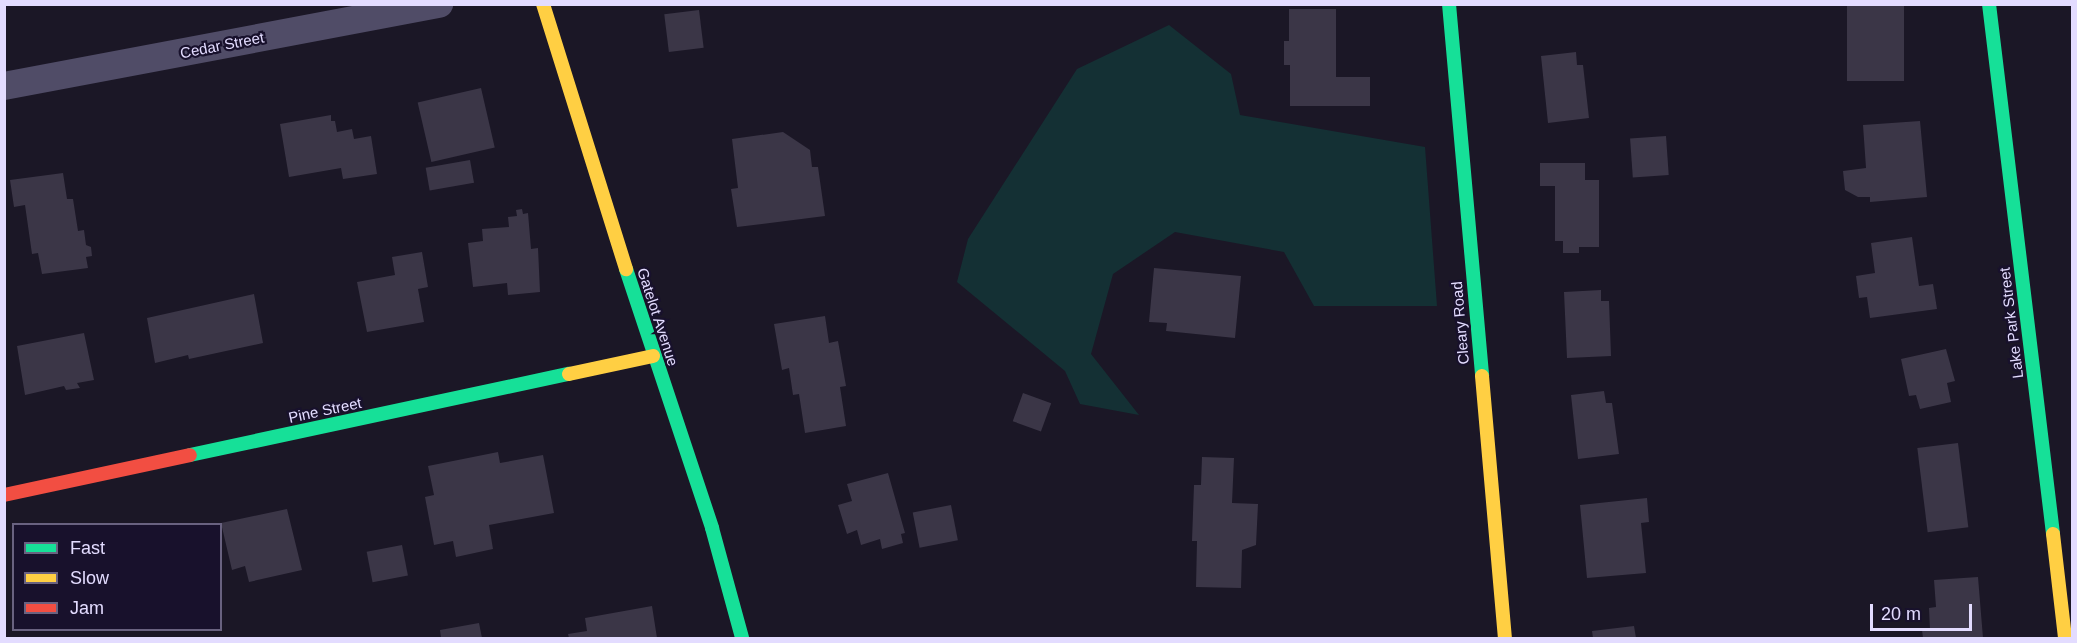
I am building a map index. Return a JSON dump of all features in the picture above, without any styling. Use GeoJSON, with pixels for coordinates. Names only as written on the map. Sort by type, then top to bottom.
{"type":"FeatureCollection","features":[{"type":"Feature","properties":{"kind":"street","name":"Cedar Street"},"geometry":{"type":"LineString","coordinates":[[4,86],[439,4]]}},
{"type":"Feature","properties":{"kind":"street","name":"Gatelot Avenue"},"geometry":{"type":"LineString","coordinates":[[543,4],[653,357],[712,528],[742,639]]}},
{"type":"Feature","properties":{"kind":"street","name":"Cleary Road"},"geometry":{"type":"LineString","coordinates":[[1449,4],[1505,639]]}},
{"type":"Feature","properties":{"kind":"street","name":"Lake Park Street"},"geometry":{"type":"LineString","coordinates":[[1989,4],[2066,639]]}},
{"type":"Feature","properties":{"kind":"street","name":"Pine Street"},"geometry":{"type":"LineString","coordinates":[[4,495],[653,357]]}},
{"type":"Feature","properties":{"kind":"green space"},"geometry":{"type":"Polygon","coordinates":[[[1169,25],[1231,74],[1240,115],[1425,147],[1437,306],[1314,306],[1284,252],[1175,232],[1113,274],[1091,354],[1139,415],[1080,404],[1065,371],[957,282],[968,239],[1077,69],[1169,25]]]}},
{"type":"Feature","properties":{"kind":"building"},"geometry":{"type":"Polygon","coordinates":[[[1847,4],[1904,4],[1904,81],[1847,81],[1847,4]]]}},
{"type":"Feature","properties":{"kind":"building"},"geometry":{"type":"Polygon","coordinates":[[[1289,9],[1336,9],[1336,77],[1370,77],[1370,106],[1290,106],[1290,65],[1284,65],[1284,41],[1289,41],[1289,9]]]}},
{"type":"Feature","properties":{"kind":"building"},"geometry":{"type":"Polygon","coordinates":[[[699,10],[704,48],[669,52],[664,14],[699,10]]]}},
{"type":"Feature","properties":{"kind":"building"},"geometry":{"type":"Polygon","coordinates":[[[1576,52],[1577,65],[1583,65],[1589,118],[1548,123],[1541,56],[1576,52]]]}},
{"type":"Feature","properties":{"kind":"building"},"geometry":{"type":"Polygon","coordinates":[[[481,88],[495,147],[431,162],[418,103],[481,88]]]}},
{"type":"Feature","properties":{"kind":"building"},"geometry":{"type":"Polygon","coordinates":[[[331,115],[331,121],[335,121],[337,132],[352,129],[354,139],[371,136],[377,174],[343,179],[341,168],[289,177],[280,124],[331,115]]]}},
{"type":"Feature","properties":{"kind":"building"},"geometry":{"type":"Polygon","coordinates":[[[1920,121],[1927,197],[1870,202],[1870,197],[1858,197],[1845,190],[1843,171],[1866,168],[1863,125],[1920,121]]]}},
{"type":"Feature","properties":{"kind":"building"},"geometry":{"type":"Polygon","coordinates":[[[783,132],[810,150],[812,167],[818,167],[825,216],[737,227],[731,189],[738,188],[732,139],[783,132]]]}},
{"type":"Feature","properties":{"kind":"building"},"geometry":{"type":"Polygon","coordinates":[[[1666,136],[1669,175],[1633,177],[1630,139],[1666,136]]]}},
{"type":"Feature","properties":{"kind":"building"},"geometry":{"type":"Polygon","coordinates":[[[470,160],[474,183],[430,190],[426,168],[470,160]]]}},
{"type":"Feature","properties":{"kind":"building"},"geometry":{"type":"Polygon","coordinates":[[[1540,163],[1585,163],[1585,180],[1599,180],[1599,247],[1579,247],[1579,253],[1563,253],[1563,241],[1555,241],[1555,186],[1540,186],[1540,163]]]}},
{"type":"Feature","properties":{"kind":"building"},"geometry":{"type":"Polygon","coordinates":[[[63,173],[67,199],[73,199],[78,231],[84,230],[86,245],[91,247],[92,256],[86,257],[88,268],[42,274],[38,253],[32,254],[25,205],[14,207],[10,180],[63,173]]]}},
{"type":"Feature","properties":{"kind":"building"},"geometry":{"type":"Polygon","coordinates":[[[522,209],[523,214],[528,213],[531,249],[538,248],[540,292],[508,295],[507,283],[473,287],[468,243],[483,241],[482,229],[509,227],[508,217],[517,216],[516,210],[522,209]]]}},
{"type":"Feature","properties":{"kind":"building"},"geometry":{"type":"Polygon","coordinates":[[[1912,237],[1919,286],[1933,284],[1937,309],[1870,318],[1867,297],[1859,298],[1856,276],[1875,273],[1871,243],[1912,237]]]}},
{"type":"Feature","properties":{"kind":"building"},"geometry":{"type":"Polygon","coordinates":[[[422,252],[428,287],[418,289],[424,322],[367,332],[357,282],[395,275],[392,257],[422,252]]]}},
{"type":"Feature","properties":{"kind":"building"},"geometry":{"type":"Polygon","coordinates":[[[1154,268],[1241,276],[1235,338],[1166,331],[1167,323],[1149,322],[1154,268]]]}},
{"type":"Feature","properties":{"kind":"building"},"geometry":{"type":"Polygon","coordinates":[[[1601,290],[1601,301],[1609,301],[1611,356],[1567,358],[1564,292],[1601,290]]]}},
{"type":"Feature","properties":{"kind":"building"},"geometry":{"type":"Polygon","coordinates":[[[254,294],[263,343],[189,359],[188,355],[155,363],[147,318],[254,294]]]}},
{"type":"Feature","properties":{"kind":"building"},"geometry":{"type":"Polygon","coordinates":[[[825,316],[829,343],[838,341],[846,386],[840,387],[846,426],[805,433],[799,394],[793,395],[789,368],[782,370],[774,324],[825,316]]]}},
{"type":"Feature","properties":{"kind":"building"},"geometry":{"type":"Polygon","coordinates":[[[84,333],[94,380],[77,383],[80,388],[66,390],[64,386],[25,395],[17,346],[84,333]]]}},
{"type":"Feature","properties":{"kind":"building"},"geometry":{"type":"Polygon","coordinates":[[[1946,349],[1955,381],[1947,383],[1951,402],[1920,409],[1916,395],[1909,396],[1901,359],[1946,349]]]}},
{"type":"Feature","properties":{"kind":"building"},"geometry":{"type":"Polygon","coordinates":[[[1604,391],[1606,403],[1612,403],[1619,454],[1578,459],[1571,395],[1604,391]]]}},
{"type":"Feature","properties":{"kind":"building"},"geometry":{"type":"Polygon","coordinates":[[[1023,393],[1051,403],[1041,431],[1013,421],[1023,393]]]}},
{"type":"Feature","properties":{"kind":"building"},"geometry":{"type":"Polygon","coordinates":[[[1958,443],[1968,527],[1928,532],[1917,448],[1958,443]]]}},
{"type":"Feature","properties":{"kind":"building"},"geometry":{"type":"Polygon","coordinates":[[[498,452],[500,463],[543,455],[554,513],[489,525],[493,549],[456,557],[453,541],[434,545],[425,497],[434,495],[428,466],[498,452]]]}},
{"type":"Feature","properties":{"kind":"building"},"geometry":{"type":"Polygon","coordinates":[[[1202,457],[1234,458],[1232,503],[1258,504],[1256,545],[1242,550],[1241,588],[1196,587],[1197,541],[1192,541],[1194,485],[1201,485],[1202,457]]]}},
{"type":"Feature","properties":{"kind":"building"},"geometry":{"type":"Polygon","coordinates":[[[888,473],[905,533],[901,534],[903,543],[882,549],[880,539],[861,545],[857,530],[847,534],[838,505],[852,501],[847,484],[888,473]]]}},
{"type":"Feature","properties":{"kind":"building"},"geometry":{"type":"Polygon","coordinates":[[[1647,498],[1649,522],[1641,523],[1646,573],[1587,578],[1580,505],[1647,498]]]}},
{"type":"Feature","properties":{"kind":"building"},"geometry":{"type":"Polygon","coordinates":[[[951,505],[958,540],[920,548],[913,512],[951,505]]]}},
{"type":"Feature","properties":{"kind":"building"},"geometry":{"type":"Polygon","coordinates":[[[287,509],[302,570],[249,582],[245,566],[232,570],[221,523],[287,509]]]}},
{"type":"Feature","properties":{"kind":"building"},"geometry":{"type":"Polygon","coordinates":[[[402,545],[408,575],[373,582],[367,552],[402,545]]]}},
{"type":"Feature","properties":{"kind":"building"},"geometry":{"type":"Polygon","coordinates":[[[1978,577],[1983,638],[1923,638],[1922,630],[1930,630],[1929,608],[1936,607],[1934,580],[1978,577]]]}},
{"type":"Feature","properties":{"kind":"building"},"geometry":{"type":"Polygon","coordinates":[[[652,606],[657,638],[569,638],[568,634],[587,631],[585,618],[652,606]]]}},
{"type":"Feature","properties":{"kind":"building"},"geometry":{"type":"Polygon","coordinates":[[[479,623],[482,638],[441,638],[440,630],[479,623]]]}},
{"type":"Feature","properties":{"kind":"building"},"geometry":{"type":"Polygon","coordinates":[[[1634,626],[1636,638],[1593,638],[1592,631],[1634,626]]]}},
{"type":"Feature","properties":{"kind":"traffic: fast"},"geometry":{"type":"LineString","coordinates":[[1449,4],[1482,376]]}},
{"type":"Feature","properties":{"kind":"traffic: fast"},"geometry":{"type":"LineString","coordinates":[[1989,4],[2053,534]]}},
{"type":"Feature","properties":{"kind":"traffic: fast"},"geometry":{"type":"LineString","coordinates":[[626,269],[712,528],[742,638]]}},
{"type":"Feature","properties":{"kind":"traffic: fast"},"geometry":{"type":"LineString","coordinates":[[190,455],[569,374]]}},
{"type":"Feature","properties":{"kind":"traffic: slow"},"geometry":{"type":"LineString","coordinates":[[543,4],[626,269]]}},
{"type":"Feature","properties":{"kind":"traffic: slow"},"geometry":{"type":"LineString","coordinates":[[569,374],[653,356]]}},
{"type":"Feature","properties":{"kind":"traffic: slow"},"geometry":{"type":"LineString","coordinates":[[1482,376],[1505,638]]}},
{"type":"Feature","properties":{"kind":"traffic: slow"},"geometry":{"type":"LineString","coordinates":[[2053,534],[2065,638]]}},
{"type":"Feature","properties":{"kind":"traffic: jam"},"geometry":{"type":"LineString","coordinates":[[4,495],[190,455]]}}]}
